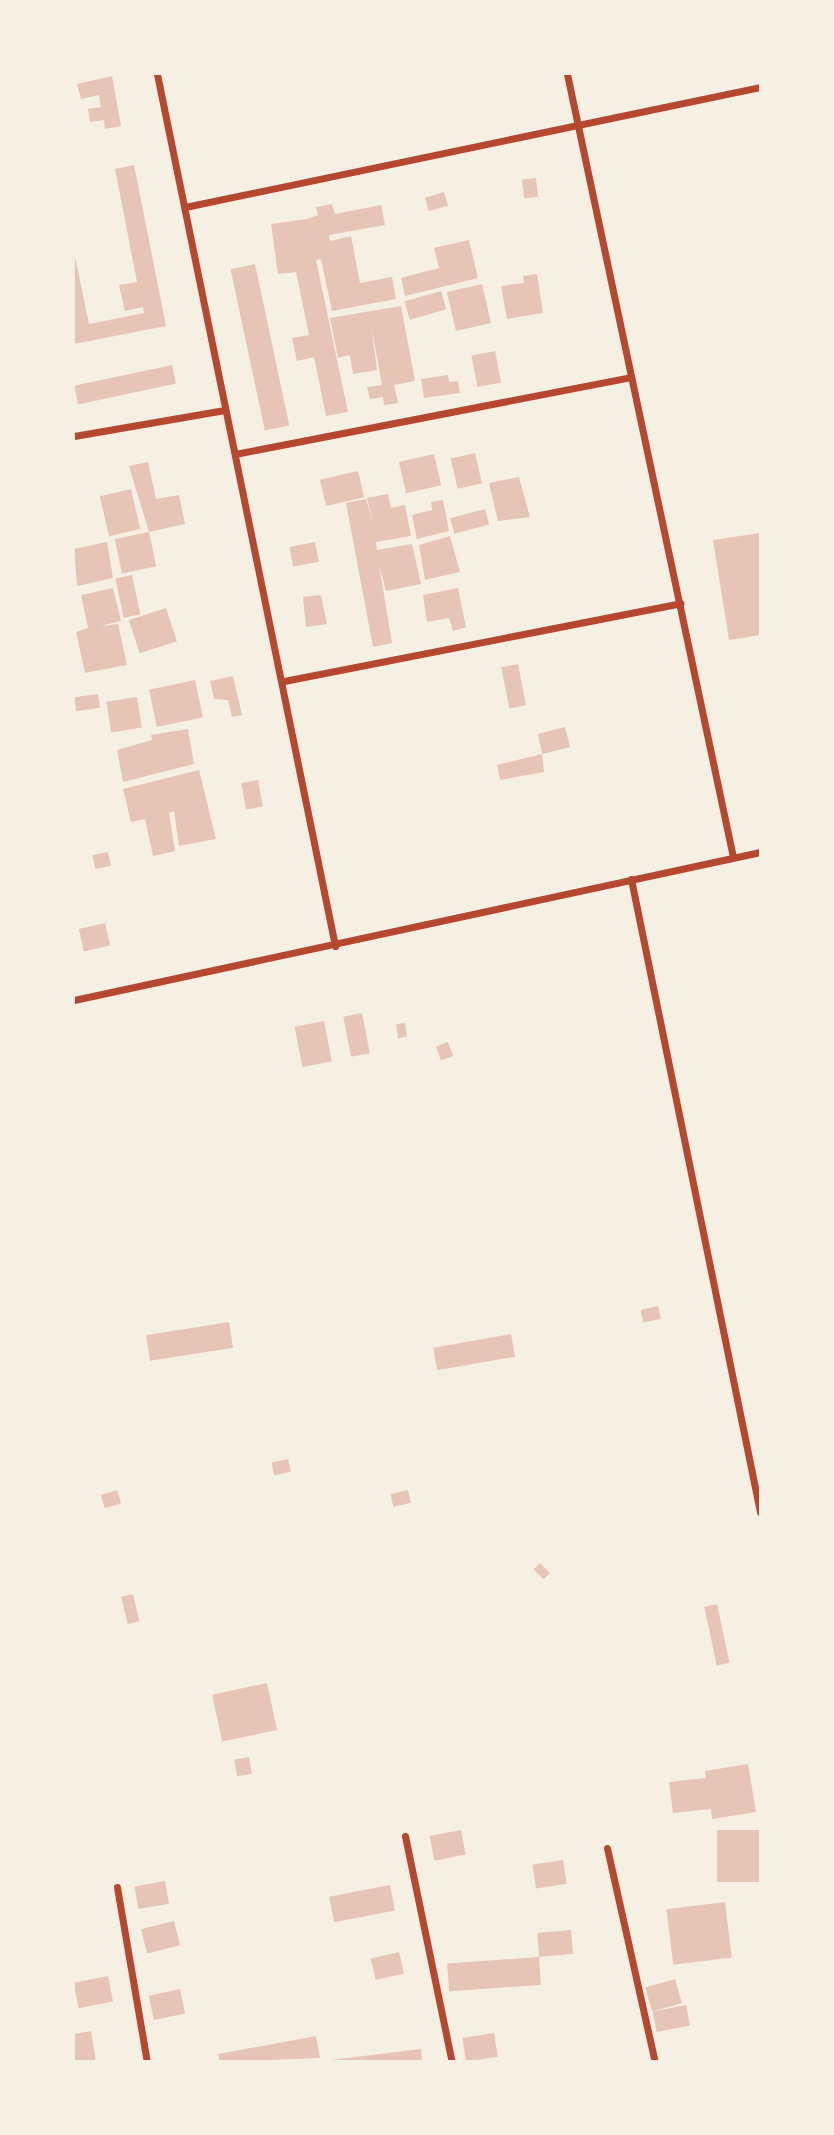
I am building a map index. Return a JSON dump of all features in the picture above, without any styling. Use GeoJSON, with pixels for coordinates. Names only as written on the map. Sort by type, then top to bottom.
{"type":"FeatureCollection","features":[{"type":"Feature","properties":{"kind":"street"},"geometry":{"type":"LineString","coordinates":[[157,74],[225,410],[284,681],[335,946]]}},
{"type":"Feature","properties":{"kind":"street"},"geometry":{"type":"LineString","coordinates":[[567,74],[733,857]]}},
{"type":"Feature","properties":{"kind":"street"},"geometry":{"type":"LineString","coordinates":[[185,206],[578,127],[761,87]]}},
{"type":"Feature","properties":{"kind":"street"},"geometry":{"type":"LineString","coordinates":[[235,454],[631,377]]}},
{"type":"Feature","properties":{"kind":"street"},"geometry":{"type":"LineString","coordinates":[[74,436],[225,410]]}},
{"type":"Feature","properties":{"kind":"street"},"geometry":{"type":"LineString","coordinates":[[284,681],[680,603]]}},
{"type":"Feature","properties":{"kind":"street"},"geometry":{"type":"LineString","coordinates":[[74,1000],[335,946],[631,878],[761,852]]}},
{"type":"Feature","properties":{"kind":"street"},"geometry":{"type":"LineString","coordinates":[[631,878],[761,1511]]}},
{"type":"Feature","properties":{"kind":"street"},"geometry":{"type":"LineString","coordinates":[[405,1836],[452,2062]]}},
{"type":"Feature","properties":{"kind":"street"},"geometry":{"type":"LineString","coordinates":[[607,1848],[655,2062]]}},
{"type":"Feature","properties":{"kind":"street"},"geometry":{"type":"LineString","coordinates":[[117,1887],[147,2062]]}},
{"type":"Feature","properties":{"kind":"building"},"geometry":{"type":"Polygon","coordinates":[[[112,76],[121,126],[105,129],[104,120],[90,122],[88,109],[101,107],[99,95],[81,99],[77,84],[112,76]]]}},
{"type":"Feature","properties":{"kind":"building"},"geometry":{"type":"Polygon","coordinates":[[[134,165],[166,326],[74,344],[74,252],[89,324],[144,313],[143,307],[125,311],[119,285],[137,282],[115,169],[134,165]]]}},
{"type":"Feature","properties":{"kind":"building"},"geometry":{"type":"Polygon","coordinates":[[[536,178],[538,197],[524,198],[522,179],[536,178]]]}},
{"type":"Feature","properties":{"kind":"building"},"geometry":{"type":"Polygon","coordinates":[[[444,192],[448,205],[429,211],[425,198],[444,192]]]}},
{"type":"Feature","properties":{"kind":"building"},"geometry":{"type":"Polygon","coordinates":[[[332,204],[335,214],[381,205],[385,225],[329,235],[330,241],[351,236],[360,283],[392,277],[396,299],[332,311],[321,259],[316,260],[348,412],[326,416],[314,357],[297,361],[292,338],[309,335],[296,272],[278,274],[271,224],[307,219],[318,215],[316,207],[332,204]]]}},
{"type":"Feature","properties":{"kind":"building"},"geometry":{"type":"Polygon","coordinates":[[[469,240],[478,278],[405,296],[401,278],[439,268],[434,248],[469,240]]]}},
{"type":"Feature","properties":{"kind":"building"},"geometry":{"type":"Polygon","coordinates":[[[255,264],[289,425],[265,431],[231,269],[255,264]]]}},
{"type":"Feature","properties":{"kind":"building"},"geometry":{"type":"Polygon","coordinates":[[[537,274],[543,313],[507,319],[501,286],[524,283],[523,276],[537,274]]]}},
{"type":"Feature","properties":{"kind":"building"},"geometry":{"type":"Polygon","coordinates":[[[482,284],[491,323],[456,331],[447,292],[482,284]]]}},
{"type":"Feature","properties":{"kind":"building"},"geometry":{"type":"Polygon","coordinates":[[[441,291],[446,309],[410,320],[404,301],[441,291]]]}},
{"type":"Feature","properties":{"kind":"building"},"geometry":{"type":"Polygon","coordinates":[[[401,306],[415,381],[394,385],[398,403],[384,405],[383,397],[370,399],[367,387],[382,385],[372,330],[377,370],[353,374],[350,355],[338,358],[330,318],[401,306]]]}},
{"type":"Feature","properties":{"kind":"building"},"geometry":{"type":"Polygon","coordinates":[[[495,351],[501,382],[478,387],[471,356],[495,351]]]}},
{"type":"Feature","properties":{"kind":"building"},"geometry":{"type":"Polygon","coordinates":[[[172,365],[176,384],[78,404],[74,386],[172,365]]]}},
{"type":"Feature","properties":{"kind":"building"},"geometry":{"type":"Polygon","coordinates":[[[448,375],[449,382],[458,381],[460,393],[424,398],[421,379],[448,375]]]}},
{"type":"Feature","properties":{"kind":"building"},"geometry":{"type":"Polygon","coordinates":[[[475,453],[482,483],[458,489],[451,459],[475,453]]]}},
{"type":"Feature","properties":{"kind":"building"},"geometry":{"type":"Polygon","coordinates":[[[434,454],[441,485],[406,493],[399,462],[434,454]]]}},
{"type":"Feature","properties":{"kind":"building"},"geometry":{"type":"Polygon","coordinates":[[[148,462],[156,499],[179,495],[185,524],[149,532],[129,466],[148,462]]]}},
{"type":"Feature","properties":{"kind":"building"},"geometry":{"type":"Polygon","coordinates":[[[358,471],[364,497],[326,506],[320,480],[358,471]]]}},
{"type":"Feature","properties":{"kind":"building"},"geometry":{"type":"Polygon","coordinates":[[[519,477],[530,517],[498,521],[489,483],[519,477]]]}},
{"type":"Feature","properties":{"kind":"building"},"geometry":{"type":"Polygon","coordinates":[[[131,489],[140,529],[109,536],[100,496],[131,489]]]}},
{"type":"Feature","properties":{"kind":"building"},"geometry":{"type":"Polygon","coordinates":[[[388,494],[391,508],[405,505],[411,536],[376,542],[377,550],[412,544],[421,584],[386,591],[379,565],[392,643],[373,647],[346,503],[366,499],[372,521],[367,498],[388,494]]]}},
{"type":"Feature","properties":{"kind":"building"},"geometry":{"type":"Polygon","coordinates":[[[443,500],[449,531],[417,539],[412,515],[432,510],[431,502],[443,500]]]}},
{"type":"Feature","properties":{"kind":"building"},"geometry":{"type":"Polygon","coordinates":[[[485,509],[489,524],[454,534],[450,518],[485,509]]]}},
{"type":"Feature","properties":{"kind":"building"},"geometry":{"type":"Polygon","coordinates":[[[149,532],[156,566],[122,574],[115,539],[149,532]]]}},
{"type":"Feature","properties":{"kind":"building"},"geometry":{"type":"Polygon","coordinates":[[[760,533],[760,635],[729,640],[713,540],[760,533]]]}},
{"type":"Feature","properties":{"kind":"building"},"geometry":{"type":"Polygon","coordinates":[[[450,536],[460,572],[425,580],[419,545],[450,536]]]}},
{"type":"Feature","properties":{"kind":"building"},"geometry":{"type":"Polygon","coordinates":[[[107,542],[113,578],[77,586],[74,549],[107,542]]]}},
{"type":"Feature","properties":{"kind":"building"},"geometry":{"type":"Polygon","coordinates":[[[315,542],[319,562],[293,567],[289,547],[315,542]]]}},
{"type":"Feature","properties":{"kind":"building"},"geometry":{"type":"Polygon","coordinates":[[[132,575],[140,614],[124,618],[115,579],[132,575]]]}},
{"type":"Feature","properties":{"kind":"building"},"geometry":{"type":"Polygon","coordinates":[[[113,588],[121,621],[100,626],[118,624],[127,665],[85,673],[76,632],[88,628],[81,595],[113,588]]]}},
{"type":"Feature","properties":{"kind":"building"},"geometry":{"type":"Polygon","coordinates":[[[458,588],[466,627],[453,631],[449,618],[427,622],[423,595],[458,588]]]}},
{"type":"Feature","properties":{"kind":"building"},"geometry":{"type":"Polygon","coordinates":[[[321,595],[327,624],[306,627],[303,597],[321,595]]]}},
{"type":"Feature","properties":{"kind":"building"},"geometry":{"type":"Polygon","coordinates":[[[166,608],[177,641],[140,653],[129,620],[166,608]]]}},
{"type":"Feature","properties":{"kind":"building"},"geometry":{"type":"Polygon","coordinates":[[[518,664],[526,705],[509,708],[501,667],[518,664]]]}},
{"type":"Feature","properties":{"kind":"building"},"geometry":{"type":"Polygon","coordinates":[[[233,676],[242,715],[232,717],[228,700],[214,699],[210,681],[233,676]]]}},
{"type":"Feature","properties":{"kind":"building"},"geometry":{"type":"Polygon","coordinates":[[[195,680],[203,717],[157,727],[149,690],[195,680]]]}},
{"type":"Feature","properties":{"kind":"building"},"geometry":{"type":"Polygon","coordinates":[[[98,694],[100,708],[76,711],[74,697],[98,694]]]}},
{"type":"Feature","properties":{"kind":"building"},"geometry":{"type":"Polygon","coordinates":[[[137,697],[142,728],[111,732],[106,702],[137,697]]]}},
{"type":"Feature","properties":{"kind":"building"},"geometry":{"type":"Polygon","coordinates":[[[565,727],[570,747],[542,754],[538,734],[565,727]]]}},
{"type":"Feature","properties":{"kind":"building"},"geometry":{"type":"Polygon","coordinates":[[[188,729],[194,764],[123,782],[117,750],[152,740],[151,735],[188,729]]]}},
{"type":"Feature","properties":{"kind":"building"},"geometry":{"type":"Polygon","coordinates":[[[542,754],[544,772],[500,780],[497,765],[542,754]]]}},
{"type":"Feature","properties":{"kind":"building"},"geometry":{"type":"Polygon","coordinates":[[[199,770],[216,839],[179,846],[174,811],[169,813],[175,851],[153,856],[145,819],[131,822],[123,789],[199,770]]]}},
{"type":"Feature","properties":{"kind":"building"},"geometry":{"type":"Polygon","coordinates":[[[258,780],[263,807],[246,810],[241,783],[258,780]]]}},
{"type":"Feature","properties":{"kind":"building"},"geometry":{"type":"Polygon","coordinates":[[[108,852],[111,866],[95,869],[92,855],[108,852]]]}},
{"type":"Feature","properties":{"kind":"building"},"geometry":{"type":"Polygon","coordinates":[[[105,923],[110,945],[84,951],[79,929],[105,923]]]}},
{"type":"Feature","properties":{"kind":"building"},"geometry":{"type":"Polygon","coordinates":[[[362,1013],[370,1053],[351,1057],[343,1017],[362,1013]]]}},
{"type":"Feature","properties":{"kind":"building"},"geometry":{"type":"Polygon","coordinates":[[[324,1021],[332,1061],[302,1067],[295,1027],[324,1021]]]}},
{"type":"Feature","properties":{"kind":"building"},"geometry":{"type":"Polygon","coordinates":[[[405,1023],[407,1037],[398,1038],[396,1024],[405,1023]]]}},
{"type":"Feature","properties":{"kind":"building"},"geometry":{"type":"Polygon","coordinates":[[[448,1042],[453,1056],[441,1061],[436,1046],[448,1042]]]}},
{"type":"Feature","properties":{"kind":"building"},"geometry":{"type":"Polygon","coordinates":[[[658,1306],[661,1319],[643,1323],[640,1310],[658,1306]]]}},
{"type":"Feature","properties":{"kind":"building"},"geometry":{"type":"Polygon","coordinates":[[[229,1322],[233,1348],[150,1361],[146,1335],[229,1322]]]}},
{"type":"Feature","properties":{"kind":"building"},"geometry":{"type":"Polygon","coordinates":[[[511,1334],[515,1357],[437,1370],[433,1348],[511,1334]]]}},
{"type":"Feature","properties":{"kind":"building"},"geometry":{"type":"Polygon","coordinates":[[[288,1459],[291,1472],[274,1475],[271,1463],[288,1459]]]}},
{"type":"Feature","properties":{"kind":"building"},"geometry":{"type":"Polygon","coordinates":[[[117,1490],[121,1503],[105,1508],[101,1495],[117,1490]]]}},
{"type":"Feature","properties":{"kind":"building"},"geometry":{"type":"Polygon","coordinates":[[[408,1490],[411,1503],[393,1507],[390,1494],[408,1490]]]}},
{"type":"Feature","properties":{"kind":"building"},"geometry":{"type":"Polygon","coordinates":[[[540,1563],[550,1573],[544,1579],[534,1569],[540,1563]]]}},
{"type":"Feature","properties":{"kind":"building"},"geometry":{"type":"Polygon","coordinates":[[[133,1594],[139,1621],[128,1624],[121,1597],[133,1594]]]}},
{"type":"Feature","properties":{"kind":"building"},"geometry":{"type":"Polygon","coordinates":[[[717,1604],[729,1663],[717,1665],[704,1607],[717,1604]]]}},
{"type":"Feature","properties":{"kind":"building"},"geometry":{"type":"Polygon","coordinates":[[[267,1683],[277,1730],[222,1742],[212,1695],[267,1683]]]}},
{"type":"Feature","properties":{"kind":"building"},"geometry":{"type":"Polygon","coordinates":[[[249,1757],[252,1774],[237,1776],[234,1760],[249,1757]]]}},
{"type":"Feature","properties":{"kind":"building"},"geometry":{"type":"Polygon","coordinates":[[[748,1764],[756,1812],[712,1819],[711,1809],[673,1813],[669,1782],[706,1778],[705,1771],[748,1764]]]}},
{"type":"Feature","properties":{"kind":"building"},"geometry":{"type":"Polygon","coordinates":[[[461,1830],[466,1855],[434,1861],[430,1836],[461,1830]]]}},
{"type":"Feature","properties":{"kind":"building"},"geometry":{"type":"Polygon","coordinates":[[[717,1830],[760,1830],[760,1882],[717,1882],[717,1830]]]}},
{"type":"Feature","properties":{"kind":"building"},"geometry":{"type":"Polygon","coordinates":[[[563,1860],[567,1884],[536,1889],[532,1865],[563,1860]]]}},
{"type":"Feature","properties":{"kind":"building"},"geometry":{"type":"Polygon","coordinates":[[[165,1881],[169,1904],[138,1909],[134,1886],[165,1881]]]}},
{"type":"Feature","properties":{"kind":"building"},"geometry":{"type":"Polygon","coordinates":[[[390,1885],[395,1911],[334,1922],[329,1897],[390,1885]]]}},
{"type":"Feature","properties":{"kind":"building"},"geometry":{"type":"Polygon","coordinates":[[[725,1902],[732,1958],[673,1965],[666,1909],[725,1902]]]}},
{"type":"Feature","properties":{"kind":"building"},"geometry":{"type":"Polygon","coordinates":[[[174,1921],[180,1945],[147,1953],[141,1929],[174,1921]]]}},
{"type":"Feature","properties":{"kind":"building"},"geometry":{"type":"Polygon","coordinates":[[[571,1930],[573,1954],[539,1957],[537,1933],[571,1930]]]}},
{"type":"Feature","properties":{"kind":"building"},"geometry":{"type":"Polygon","coordinates":[[[399,1952],[404,1973],[376,1980],[371,1959],[399,1952]]]}},
{"type":"Feature","properties":{"kind":"building"},"geometry":{"type":"Polygon","coordinates":[[[539,1957],[541,1985],[449,1991],[447,1963],[539,1957]]]}},
{"type":"Feature","properties":{"kind":"building"},"geometry":{"type":"Polygon","coordinates":[[[108,1976],[113,2002],[79,2008],[74,1983],[108,1976]]]}},
{"type":"Feature","properties":{"kind":"building"},"geometry":{"type":"Polygon","coordinates":[[[675,1979],[682,2003],[652,2012],[645,1988],[675,1979]]]}},
{"type":"Feature","properties":{"kind":"building"},"geometry":{"type":"Polygon","coordinates":[[[180,1989],[185,2013],[154,2020],[149,1996],[180,1989]]]}},
{"type":"Feature","properties":{"kind":"building"},"geometry":{"type":"Polygon","coordinates":[[[686,2005],[690,2026],[657,2032],[653,2011],[686,2005]]]}},
{"type":"Feature","properties":{"kind":"building"},"geometry":{"type":"Polygon","coordinates":[[[91,2031],[96,2062],[74,2062],[74,2034],[91,2031]]]}},
{"type":"Feature","properties":{"kind":"building"},"geometry":{"type":"Polygon","coordinates":[[[494,2033],[498,2057],[466,2062],[462,2038],[494,2033]]]}},
{"type":"Feature","properties":{"kind":"building"},"geometry":{"type":"Polygon","coordinates":[[[316,2036],[320,2058],[220,2062],[218,2054],[316,2036]]]}},
{"type":"Feature","properties":{"kind":"building"},"geometry":{"type":"Polygon","coordinates":[[[421,2049],[422,2062],[331,2062],[331,2060],[421,2049]]]}}]}
